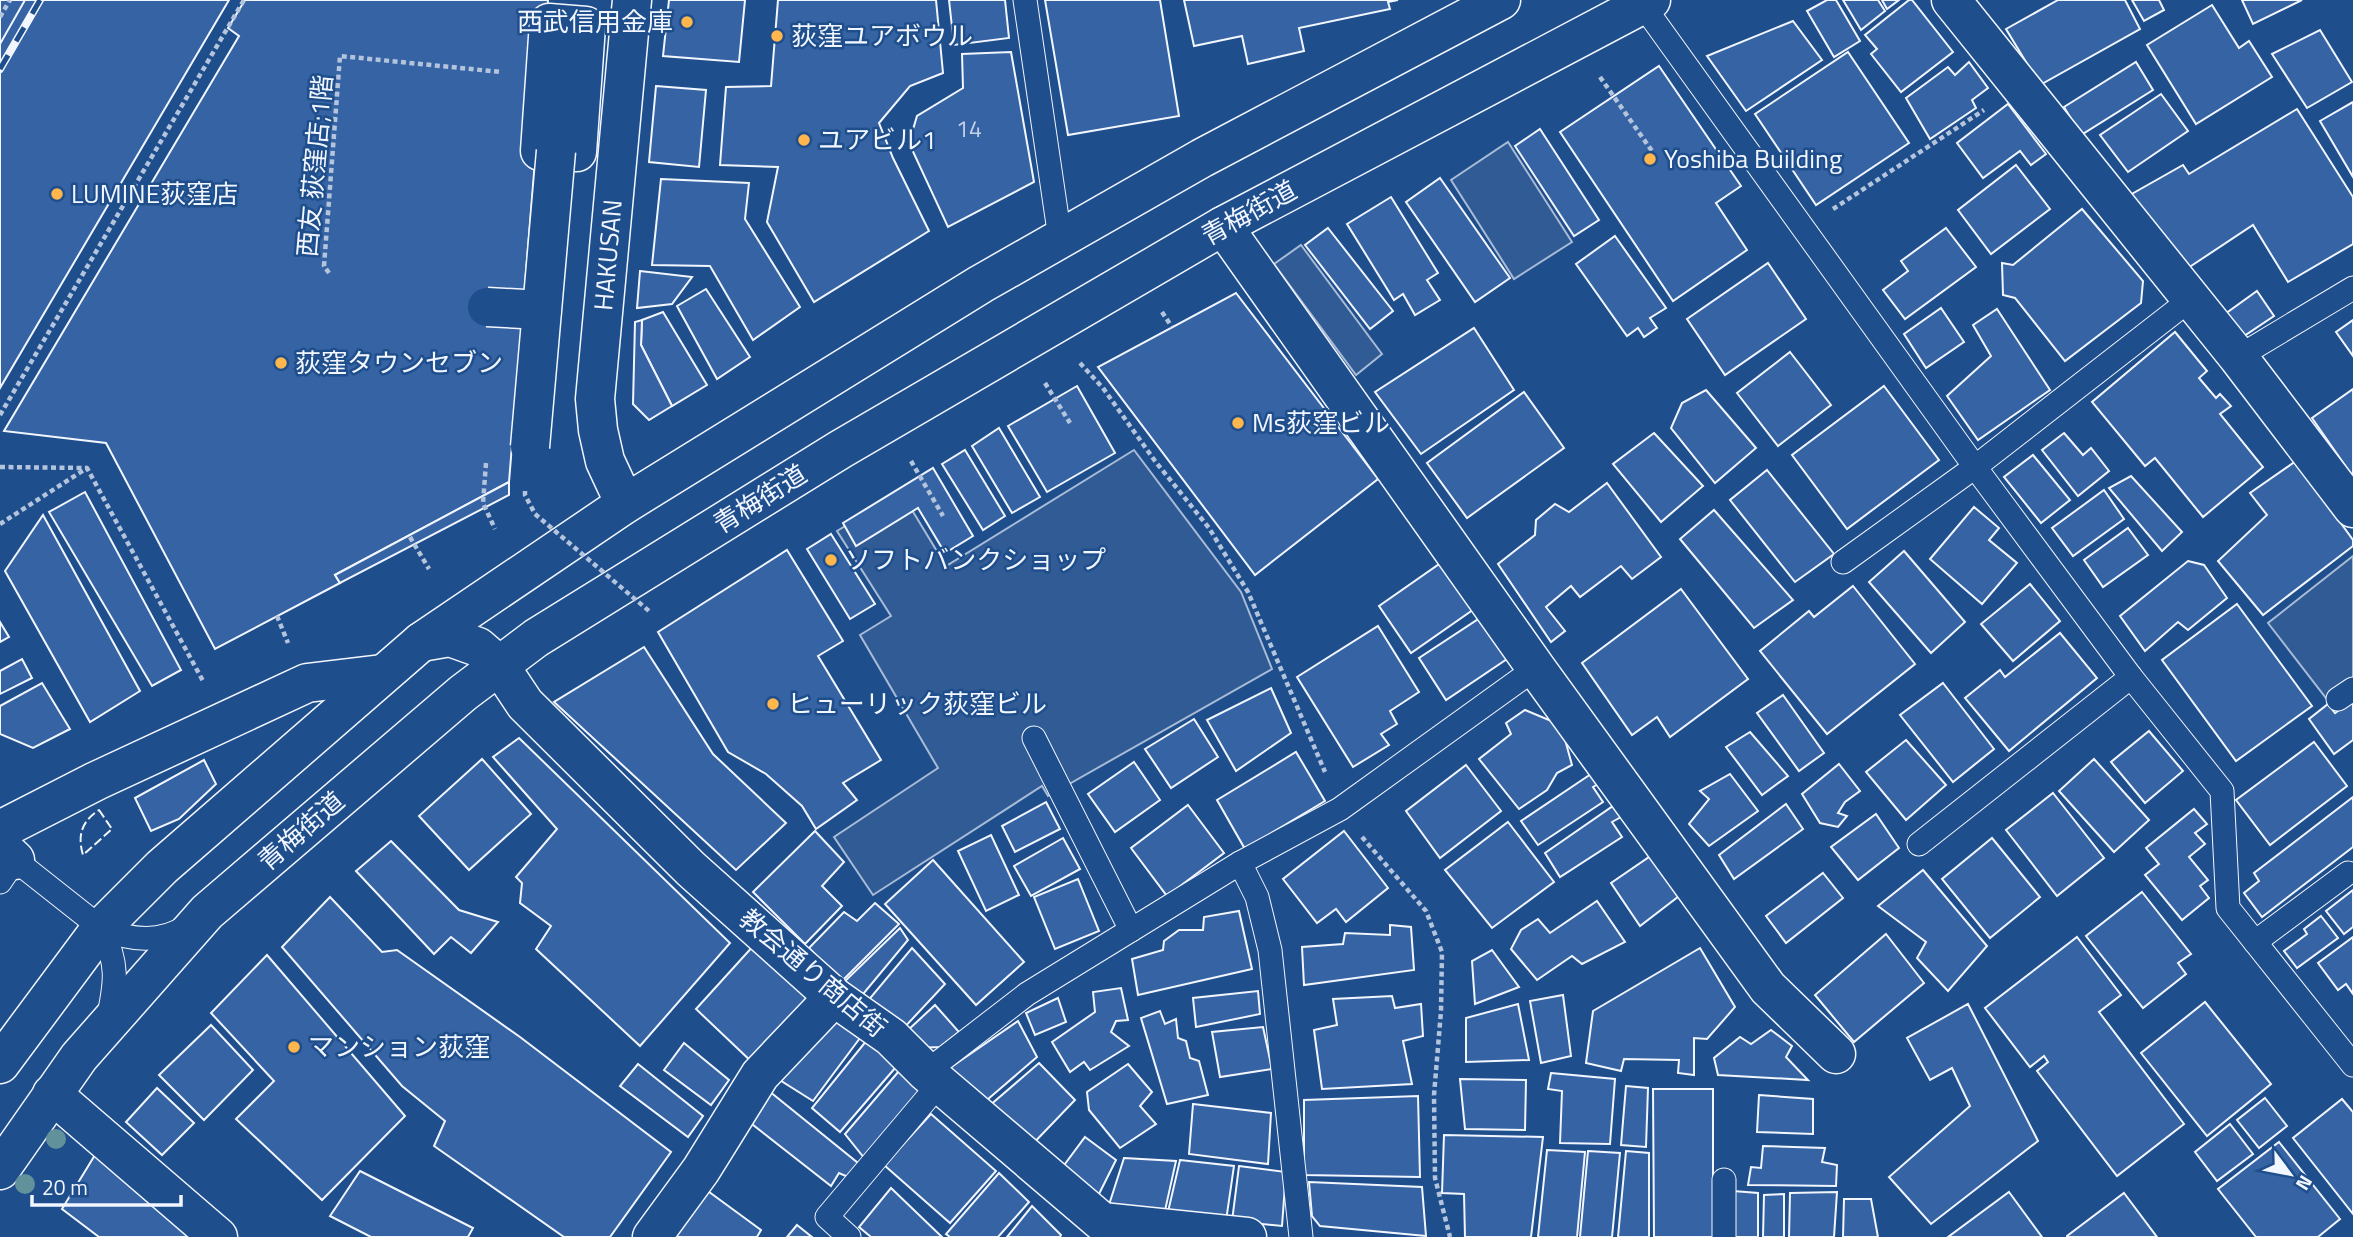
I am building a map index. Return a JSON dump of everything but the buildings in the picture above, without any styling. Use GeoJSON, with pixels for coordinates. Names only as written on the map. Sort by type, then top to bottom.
{"type":"FeatureCollection","features":[{"type":"Feature","properties":{"kind":"street","name":"HAKUSAN"},"geometry":{"type":"LineString","coordinates":[[625,504],[605,460],[595,399],[632,0]]}},
{"type":"Feature","properties":{"kind":"street"},"geometry":{"type":"LineString","coordinates":[[1450,0],[1463,6],[1496,3]]}},
{"type":"Feature","properties":{"kind":"street"},"geometry":{"type":"LineString","coordinates":[[1951,0],[2238,357],[2353,508]]}},
{"type":"Feature","properties":{"kind":"street","name":"青梅街道"},"geometry":{"type":"LineString","coordinates":[[0,1170],[52,1094],[107,1023],[207,912],[463,693],[536,638],[841,449],[1223,226],[1647,2]]}},
{"type":"Feature","properties":{"kind":"street"},"geometry":{"type":"LineString","coordinates":[[0,1064],[101,928],[162,867],[421,642],[625,504],[981,284],[1202,158],[1496,3]]}},
{"type":"Feature","properties":{"kind":"street"},"geometry":{"type":"LineString","coordinates":[[530,447],[556,151],[578,152],[586,26],[563,12]]}},
{"type":"Feature","properties":{"kind":"street"},"geometry":{"type":"LineString","coordinates":[[1223,226],[1536,668],[1768,988],[1836,1054]]}},
{"type":"Feature","properties":{"kind":"street"},"geometry":{"type":"LineString","coordinates":[[487,307],[542,310]]}},
{"type":"Feature","properties":{"kind":"street","name":"教会通り商店街"},"geometry":{"type":"LineString","coordinates":[[421,642],[450,637],[478,647],[499,665],[525,704],[691,869],[834,997],[891,1037],[1103,1230],[1247,1237]]}},
{"type":"Feature","properties":{"kind":"street"},"geometry":{"type":"LineString","coordinates":[[4,855],[96,781],[307,683],[383,674]]}},
{"type":"Feature","properties":{"kind":"street"},"geometry":{"type":"LineString","coordinates":[[652,1237],[701,1170],[760,1075],[834,997]]}},
{"type":"Feature","properties":{"kind":"street"},"geometry":{"type":"LineString","coordinates":[[52,1094],[218,1237]]}},
{"type":"Feature","properties":{"kind":"lane"},"geometry":{"type":"LineString","coordinates":[[1025,0],[1060,238]]}},
{"type":"Feature","properties":{"kind":"lane"},"geometry":{"type":"LineString","coordinates":[[1647,2],[1803,229],[1975,467],[2131,677],[2222,791],[2228,908],[2353,1065]]}},
{"type":"Feature","properties":{"kind":"lane"},"geometry":{"type":"LineString","coordinates":[[2238,357],[2353,288]]}},
{"type":"Feature","properties":{"kind":"lane"},"geometry":{"type":"LineString","coordinates":[[1843,562],[1975,467],[2191,299]]}},
{"type":"Feature","properties":{"kind":"lane"},"geometry":{"type":"LineString","coordinates":[[849,1237],[827,1217],[933,1078],[1027,994],[1240,863],[1340,809],[1536,668]]}},
{"type":"Feature","properties":{"kind":"lane"},"geometry":{"type":"LineString","coordinates":[[1919,844],[2131,677]]}},
{"type":"Feature","properties":{"kind":"lane"},"geometry":{"type":"LineString","coordinates":[[1034,738],[1131,930]]}},
{"type":"Feature","properties":{"kind":"lane"},"geometry":{"type":"LineString","coordinates":[[4,855],[101,928],[117,935],[137,940],[160,937],[180,931],[207,912]]}},
{"type":"Feature","properties":{"kind":"lane"},"geometry":{"type":"LineString","coordinates":[[1240,863],[1257,897],[1270,950],[1301,1237]]}},
{"type":"Feature","properties":{"kind":"lane"},"geometry":{"type":"LineString","coordinates":[[2255,942],[2348,873]]}},
{"type":"Feature","properties":{"kind":"lane"},"geometry":{"type":"LineString","coordinates":[[101,928],[111,949],[115,973],[107,1023]]}},
{"type":"Feature","properties":{"kind":"lane"},"geometry":{"type":"LineString","coordinates":[[1724,1180],[1724,1237]]}},
{"type":"Feature","properties":{"kind":"path"},"geometry":{"type":"LineString","coordinates":[[0,18],[10,0]]}},
{"type":"Feature","properties":{"kind":"path"},"geometry":{"type":"LineString","coordinates":[[0,415],[244,0]]}},
{"type":"Feature","properties":{"kind":"path","name":"西友 荻窪店;1階"},"geometry":{"type":"LineString","coordinates":[[342,59],[327,274],[324,267],[340,56],[512,73]]}},
{"type":"Feature","properties":{"kind":"path"},"geometry":{"type":"LineString","coordinates":[[1600,76],[1651,150]]}},
{"type":"Feature","properties":{"kind":"path"},"geometry":{"type":"LineString","coordinates":[[1803,229],[2021,85]]}},
{"type":"Feature","properties":{"kind":"path"},"geometry":{"type":"LineString","coordinates":[[1162,312],[1171,327]]}},
{"type":"Feature","properties":{"kind":"path"},"geometry":{"type":"LineString","coordinates":[[1043,379],[1070,423]]}},
{"type":"Feature","properties":{"kind":"path"},"geometry":{"type":"LineString","coordinates":[[909,457],[943,516]]}},
{"type":"Feature","properties":{"kind":"path"},"geometry":{"type":"LineString","coordinates":[[0,467],[87,468]]}},
{"type":"Feature","properties":{"kind":"path"},"geometry":{"type":"LineString","coordinates":[[0,524],[87,468]]}},
{"type":"Feature","properties":{"kind":"path"},"geometry":{"type":"LineString","coordinates":[[87,468],[207,689]]}},
{"type":"Feature","properties":{"kind":"path"},"geometry":{"type":"LineString","coordinates":[[535,514],[649,611]]}},
{"type":"Feature","properties":{"kind":"path"},"geometry":{"type":"LineString","coordinates":[[410,537],[429,569]]}},
{"type":"Feature","properties":{"kind":"path"},"geometry":{"type":"LineString","coordinates":[[277,616],[290,647]]}},
{"type":"Feature","properties":{"kind":"shaded area"},"geometry":{"type":"Polygon","coordinates":[[[1508,142],[1572,242],[1514,279],[1451,180],[1508,142]]]}},
{"type":"Feature","properties":{"kind":"shaded area"},"geometry":{"type":"Polygon","coordinates":[[[1301,245],[1382,354],[1356,375],[1274,264],[1301,245]]]}},
{"type":"Feature","properties":{"kind":"shaded area"},"geometry":{"type":"Polygon","coordinates":[[[1134,450],[1241,592],[1272,669],[1048,796],[1042,786],[873,895],[834,837],[938,768],[860,635],[891,616],[837,531],[901,492],[946,566],[1134,450]]]}},
{"type":"Feature","properties":{"kind":"shaded area"},"geometry":{"type":"Polygon","coordinates":[[[2353,556],[2353,678],[2326,698],[2268,623],[2353,556]]]}},
{"type":"Feature","properties":{"kind":"railway"},"geometry":{"type":"LineString","coordinates":[[0,69],[40,0]]}},
{"type":"Feature","properties":{"kind":"fence"},"geometry":{"type":"LineString","coordinates":[[99,810],[112,829],[83,855],[82,829],[88,819],[99,810]]}},
{"type":"Feature","properties":{"kind":"place","name":"西武信用金庫"},"geometry":{"type":"Point","coordinates":[687,22]}},
{"type":"Feature","properties":{"kind":"place","name":"荻窪ユアボウル"},"geometry":{"type":"Point","coordinates":[777,36]}},
{"type":"Feature","properties":{"kind":"place","name":"ユアビル1"},"geometry":{"type":"Point","coordinates":[804,140]}},
{"type":"Feature","properties":{"kind":"place","name":"Yoshiba Building"},"geometry":{"type":"Point","coordinates":[1650,159]}},
{"type":"Feature","properties":{"kind":"place","name":"LUMINE荻窪店"},"geometry":{"type":"Point","coordinates":[57,194]}},
{"type":"Feature","properties":{"kind":"place","name":"荻窪タウンセブン"},"geometry":{"type":"Point","coordinates":[281,363]}},
{"type":"Feature","properties":{"kind":"place","name":"Ms荻窪ビル"},"geometry":{"type":"Point","coordinates":[1238,423]}},
{"type":"Feature","properties":{"kind":"place","name":"ソフトバンクショップ"},"geometry":{"type":"Point","coordinates":[831,560]}},
{"type":"Feature","properties":{"kind":"place","name":"ヒューリック荻窪ビル"},"geometry":{"type":"Point","coordinates":[773,704]}},
{"type":"Feature","properties":{"kind":"place","name":"マンション荻窪"},"geometry":{"type":"Point","coordinates":[294,1047]}}]}
